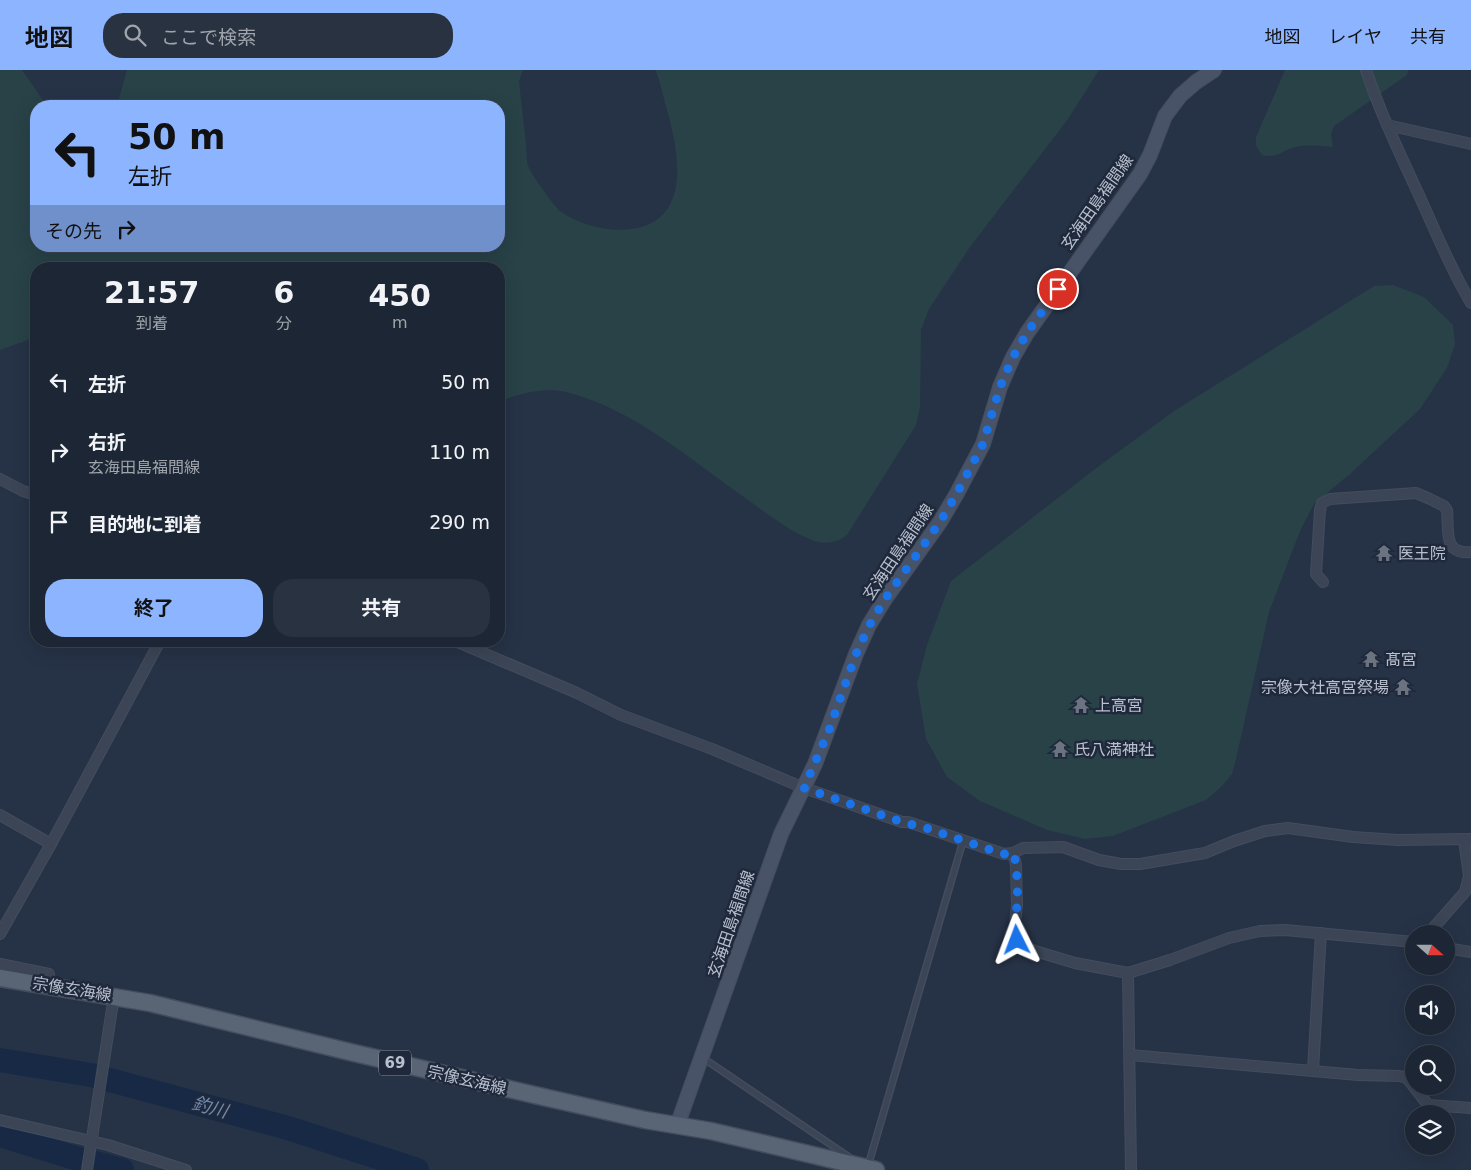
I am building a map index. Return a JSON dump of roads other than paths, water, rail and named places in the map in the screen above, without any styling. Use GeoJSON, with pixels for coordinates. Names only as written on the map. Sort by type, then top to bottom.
{"type":"FeatureCollection","features":[{"type":"Feature","properties":{"kind":"main road","name":"玄海田島福間線"},"geometry":{"type":"LineString","coordinates":[[677,1126],[781,834],[804,788],[829,730],[856,654],[869,626],[885,599],[940,522],[956,495],[983,444],[1000,387],[1013,357],[1050,300],[1140,174],[1150,155],[1165,116],[1180,96],[1214,70]]}},
{"type":"Feature","properties":{"kind":"main road","name":"宗像玄海線"},"geometry":{"type":"LineString","coordinates":[[0,978],[48,985],[113,1003],[150,1003],[539,1096],[677,1126],[711,1131],[869,1168]]}},
{"type":"Feature","properties":{"kind":"street"},"geometry":{"type":"LineString","coordinates":[[1366,70],[1387,126],[1471,303]]}},
{"type":"Feature","properties":{"kind":"street"},"geometry":{"type":"LineString","coordinates":[[1387,126],[1471,144]]}},
{"type":"Feature","properties":{"kind":"street"},"geometry":{"type":"LineString","coordinates":[[0,479],[30,493]]}},
{"type":"Feature","properties":{"kind":"street"},"geometry":{"type":"LineString","coordinates":[[1323,582],[1316,574],[1320,510],[1322,503],[1330,499],[1416,493],[1444,506],[1447,510],[1450,542],[1454,550],[1462,553],[1471,552]]}},
{"type":"Feature","properties":{"kind":"street"},"geometry":{"type":"LineString","coordinates":[[0,934],[51,844],[157,647]]}},
{"type":"Feature","properties":{"kind":"street"},"geometry":{"type":"LineString","coordinates":[[469,647],[621,714],[712,749],[804,788],[902,822],[1004,854],[1014,853],[1023,848],[1063,847],[1099,860],[1121,864],[1140,864],[1205,853],[1265,831],[1288,828],[1353,837],[1398,840],[1468,840],[1469,876],[1465,892],[1436,925]]}},
{"type":"Feature","properties":{"kind":"street"},"geometry":{"type":"LineString","coordinates":[[0,815],[51,844]]}},
{"type":"Feature","properties":{"kind":"street"},"geometry":{"type":"LineString","coordinates":[[1014,853],[1017,905],[1014,932],[1017,940],[1024,947],[1076,964],[1128,973],[1229,938],[1260,931],[1285,930],[1405,941]]}},
{"type":"Feature","properties":{"kind":"street"},"geometry":{"type":"LineString","coordinates":[[1314,1070],[1321,933]]}},
{"type":"Feature","properties":{"kind":"street"},"geometry":{"type":"LineString","coordinates":[[1455,949],[1471,952]]}},
{"type":"Feature","properties":{"kind":"street"},"geometry":{"type":"LineString","coordinates":[[0,964],[49,974],[48,985]]}},
{"type":"Feature","properties":{"kind":"street"},"geometry":{"type":"LineString","coordinates":[[1128,973],[1131,1170]]}},
{"type":"Feature","properties":{"kind":"street"},"geometry":{"type":"LineString","coordinates":[[88,1170],[113,1003]]}},
{"type":"Feature","properties":{"kind":"street"},"geometry":{"type":"LineString","coordinates":[[1130,1055],[1358,1075],[1400,1076],[1407,1078],[1428,1105],[1471,1108]]}},
{"type":"Feature","properties":{"kind":"street"},"geometry":{"type":"LineString","coordinates":[[0,1120],[108,1145],[186,1170]]}},
{"type":"Feature","properties":{"kind":"lane"},"geometry":{"type":"LineString","coordinates":[[703,1057],[869,1168],[963,840]]}},
{"type":"Feature","properties":{"kind":"waterway","name":"釣川"},"geometry":{"type":"LineString","coordinates":[[0,1060],[91,1075],[288,1128],[417,1170]]}},
{"type":"Feature","properties":{"kind":"waterway"},"geometry":{"type":"LineString","coordinates":[[0,1135],[122,1170]]}},
{"type":"Feature","properties":{"kind":"place","name":"医王院"},"geometry":{"type":"Point","coordinates":[1384,553]}},
{"type":"Feature","properties":{"kind":"place","name":"髙宮"},"geometry":{"type":"Point","coordinates":[1371,659]}},
{"type":"Feature","properties":{"kind":"place","name":"宗像大社高宮祭場"},"geometry":{"type":"Point","coordinates":[1403,687]}},
{"type":"Feature","properties":{"kind":"place","name":"上高宮"},"geometry":{"type":"Point","coordinates":[1081,705]}},
{"type":"Feature","properties":{"kind":"place","name":"氏八満神社"},"geometry":{"type":"Point","coordinates":[1060,749]}}]}
